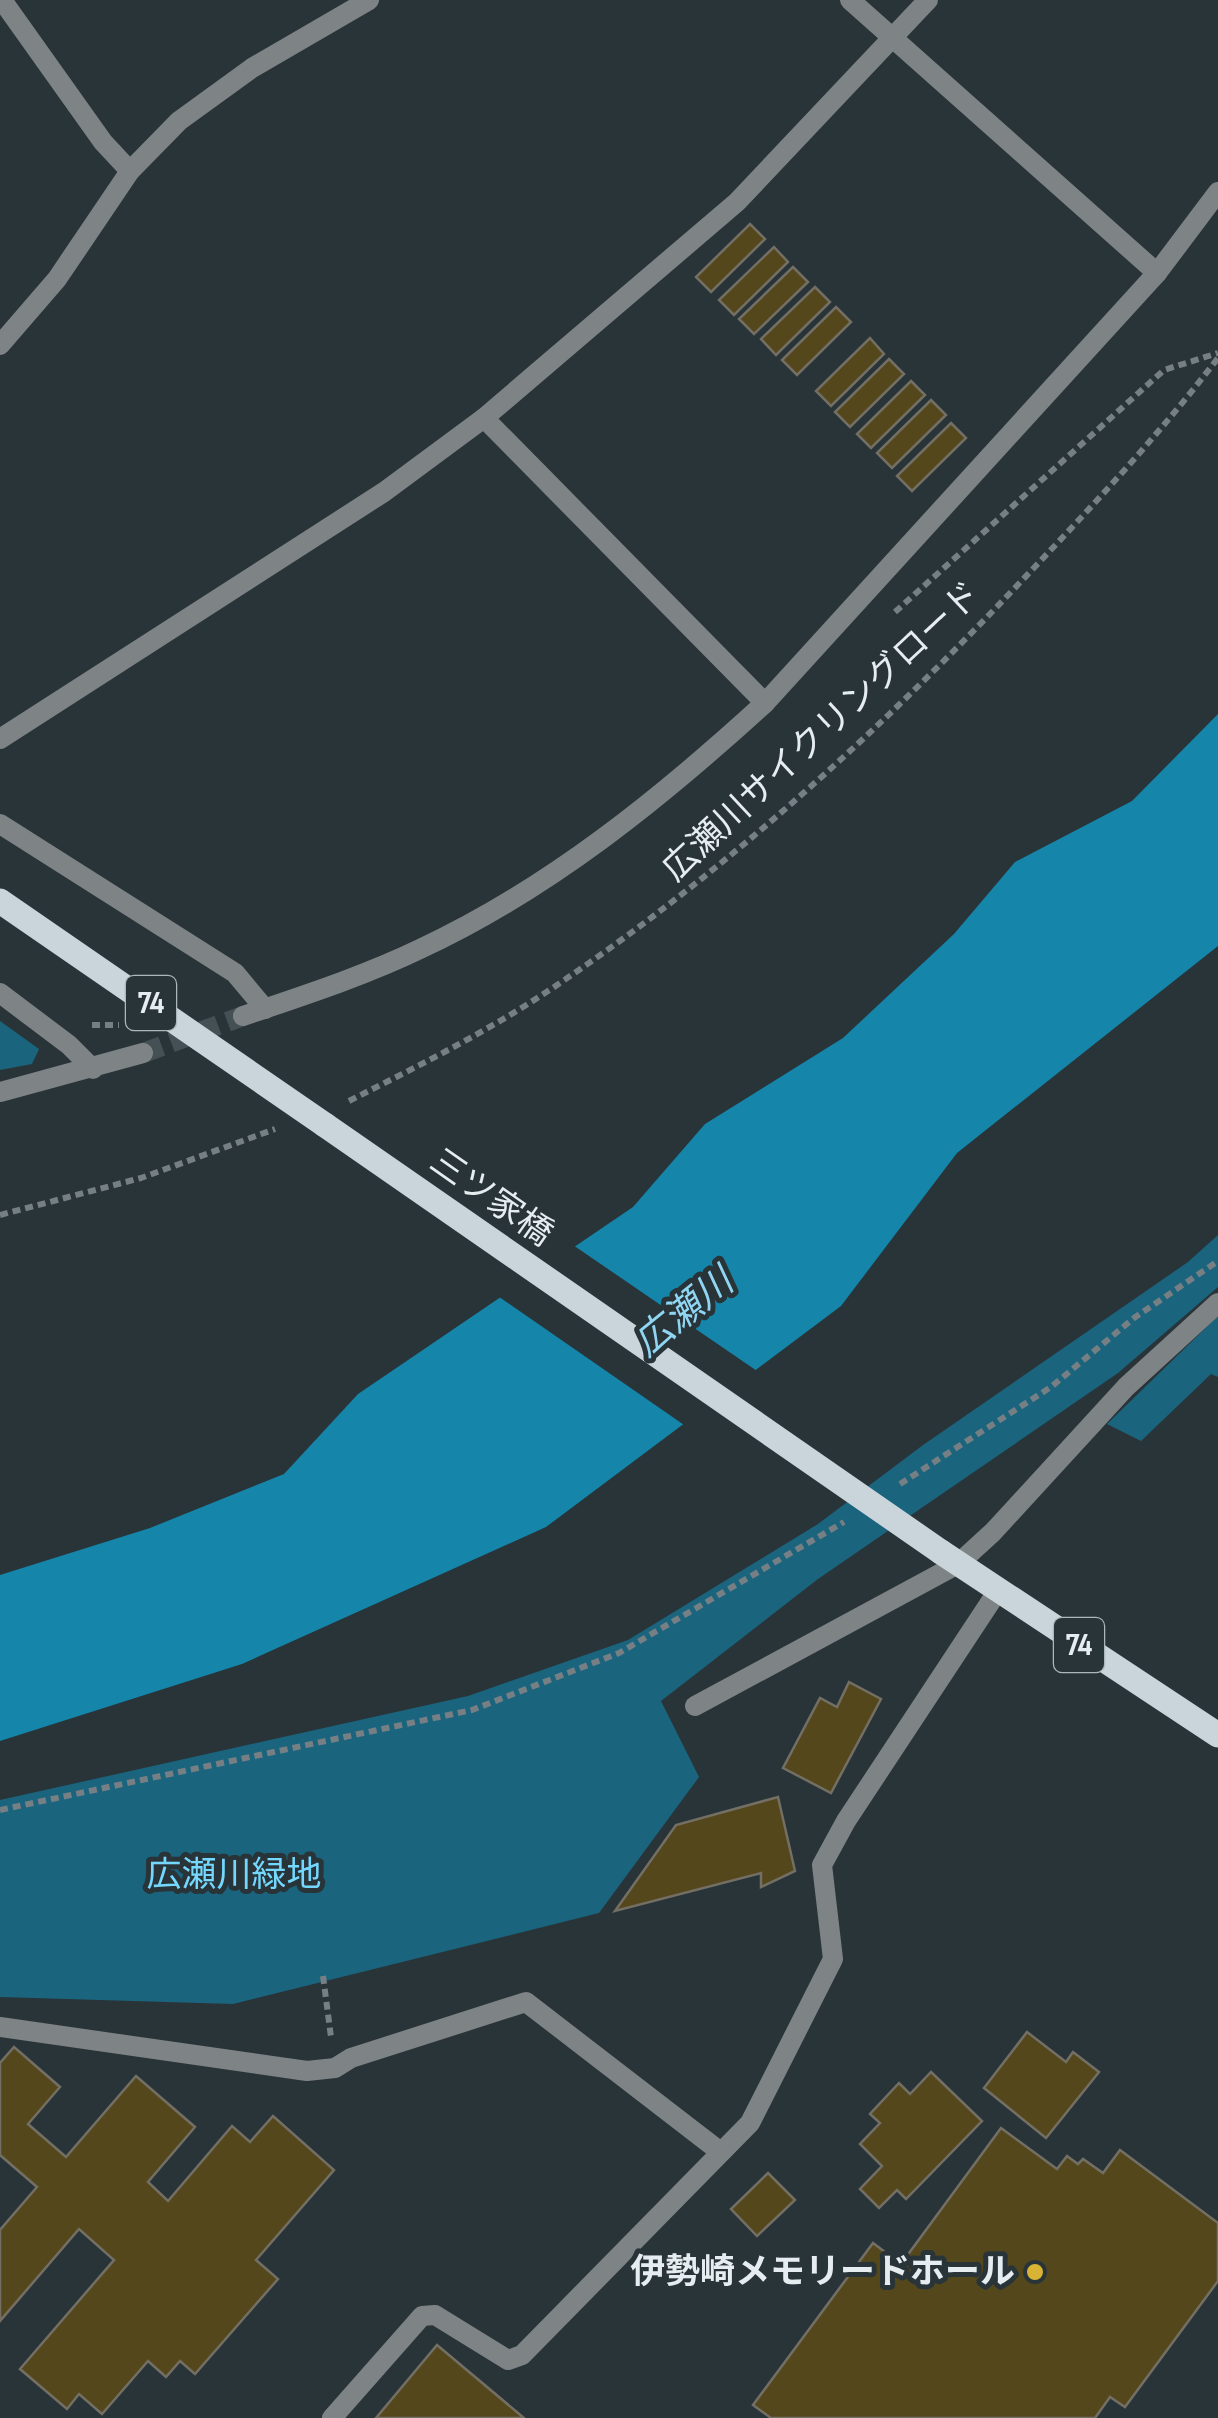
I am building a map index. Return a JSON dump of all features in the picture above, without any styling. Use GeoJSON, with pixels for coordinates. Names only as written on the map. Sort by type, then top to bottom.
{"type":"FeatureCollection","features":[{"type":"Feature","properties":{"kind":"main road","name":"三ツ家橋"},"geometry":{"type":"LineString","coordinates":[[0,902],[950,1558]]}},
{"type":"Feature","properties":{"kind":"main road","name":"74"},"geometry":{"type":"LineString","coordinates":[[950,1558],[1218,1735]]}},
{"type":"Feature","properties":{"kind":"street"},"geometry":{"type":"LineString","coordinates":[[2,0],[103,142],[130,171]]}},
{"type":"Feature","properties":{"kind":"street"},"geometry":{"type":"LineString","coordinates":[[0,345],[57,279],[130,171],[179,122],[252,68],[370,0]]}},
{"type":"Feature","properties":{"kind":"street"},"geometry":{"type":"LineString","coordinates":[[850,0],[1158,273]]}},
{"type":"Feature","properties":{"kind":"street"},"geometry":{"type":"LineString","coordinates":[[0,739],[384,492],[484,418],[738,202],[928,0]]}},
{"type":"Feature","properties":{"kind":"street"},"geometry":{"type":"LineString","coordinates":[[243,1016],[422,948],[538,884],[648,805],[765,703],[1158,273],[1218,192]]}},
{"type":"Feature","properties":{"kind":"street"},"geometry":{"type":"LineString","coordinates":[[484,418],[765,703]]}},
{"type":"Feature","properties":{"kind":"street"},"geometry":{"type":"LineString","coordinates":[[0,824],[235,974],[265,1008]]}},
{"type":"Feature","properties":{"kind":"street"},"geometry":{"type":"LineString","coordinates":[[0,992],[69,1044],[93,1069]]}},
{"type":"Feature","properties":{"kind":"street"},"geometry":{"type":"LineString","coordinates":[[0,1092],[144,1053]]}},
{"type":"Feature","properties":{"kind":"street"},"geometry":{"type":"LineString","coordinates":[[695,1706],[993,1532],[1126,1387],[1218,1303]]}},
{"type":"Feature","properties":{"kind":"street"},"geometry":{"type":"LineString","coordinates":[[332,2418],[422,2316],[435,2315],[508,2360],[522,2355],[718,2150],[750,2122],[833,1960],[822,1865],[846,1821],[997,1592]]}},
{"type":"Feature","properties":{"kind":"street"},"geometry":{"type":"LineString","coordinates":[[0,2027],[307,2071],[335,2068],[526,2002],[718,2150]]}},
{"type":"Feature","properties":{"kind":"path"},"geometry":{"type":"LineString","coordinates":[[892,614],[1164,370],[1218,355]]}},
{"type":"Feature","properties":{"kind":"path","name":"広瀬川サイクリングロード"},"geometry":{"type":"LineString","coordinates":[[348,1102],[452,1048],[546,992],[675,902],[770,824],[956,650],[1111,487],[1218,355]]}},
{"type":"Feature","properties":{"kind":"path"},"geometry":{"type":"LineString","coordinates":[[0,1215],[142,1178],[275,1129]]}},
{"type":"Feature","properties":{"kind":"path"},"geometry":{"type":"LineString","coordinates":[[891,1490],[1051,1386],[1134,1318],[1218,1261]]}},
{"type":"Feature","properties":{"kind":"path"},"geometry":{"type":"LineString","coordinates":[[0,1810],[472,1710],[619,1653],[860,1511]]}},
{"type":"Feature","properties":{"kind":"path"},"geometry":{"type":"LineString","coordinates":[[323,1976],[335,2068]]}},
{"type":"Feature","properties":{"kind":"green space"},"geometry":{"type":"Polygon","coordinates":[[[0,1021],[39,1049],[32,1064],[0,1070],[0,1021]]]}},
{"type":"Feature","properties":{"kind":"green space","name":"広瀬川緑地"},"geometry":{"type":"Polygon","coordinates":[[[1218,1235],[1218,1287],[1118,1373],[818,1579],[661,1701],[699,1777],[599,1913],[233,2004],[0,1997],[0,1800],[468,1696],[628,1640],[818,1524],[923,1445],[1188,1262],[1218,1235]]]}},
{"type":"Feature","properties":{"kind":"green space"},"geometry":{"type":"Polygon","coordinates":[[[1218,1316],[1218,1377],[1211,1374],[1141,1441],[1107,1424],[1218,1316]]]}},
{"type":"Feature","properties":{"kind":"water","name":"広瀬川"},"geometry":{"type":"Polygon","coordinates":[[[1218,714],[1218,946],[957,1153],[841,1306],[546,1527],[242,1664],[0,1741],[0,1575],[150,1528],[284,1474],[358,1394],[633,1207],[705,1124],[843,1038],[954,934],[1015,862],[1132,801],[1218,714]]]}},
{"type":"Feature","properties":{"kind":"pier"},"geometry":{"type":"Polygon","coordinates":[[[570,1243],[760,1373],[687,1427],[495,1294],[570,1243]]]}},
{"type":"Feature","properties":{"kind":"building"},"geometry":{"type":"Polygon","coordinates":[[[750,224],[765,239],[711,292],[696,277],[750,224]]]}},
{"type":"Feature","properties":{"kind":"building"},"geometry":{"type":"Polygon","coordinates":[[[774,247],[788,262],[734,315],[719,300],[774,247]]]}},
{"type":"Feature","properties":{"kind":"building"},"geometry":{"type":"Polygon","coordinates":[[[793,267],[808,282],[754,334],[739,319],[793,267]]]}},
{"type":"Feature","properties":{"kind":"building"},"geometry":{"type":"Polygon","coordinates":[[[815,287],[830,302],[776,355],[761,339],[815,287]]]}},
{"type":"Feature","properties":{"kind":"building"},"geometry":{"type":"Polygon","coordinates":[[[836,307],[851,322],[797,375],[782,360],[836,307]]]}},
{"type":"Feature","properties":{"kind":"building"},"geometry":{"type":"Polygon","coordinates":[[[870,338],[884,354],[831,406],[816,391],[870,338]]]}},
{"type":"Feature","properties":{"kind":"building"},"geometry":{"type":"Polygon","coordinates":[[[889,359],[904,374],[850,427],[835,412],[889,359]]]}},
{"type":"Feature","properties":{"kind":"building"},"geometry":{"type":"Polygon","coordinates":[[[911,381],[925,395],[871,448],[857,434],[911,381]]]}},
{"type":"Feature","properties":{"kind":"building"},"geometry":{"type":"Polygon","coordinates":[[[931,400],[946,415],[892,468],[877,453],[931,400]]]}},
{"type":"Feature","properties":{"kind":"building"},"geometry":{"type":"Polygon","coordinates":[[[951,423],[966,438],[912,491],[897,476],[951,423]]]}},
{"type":"Feature","properties":{"kind":"building"},"geometry":{"type":"Polygon","coordinates":[[[849,1682],[881,1699],[831,1793],[783,1768],[820,1698],[837,1707],[849,1682]]]}},
{"type":"Feature","properties":{"kind":"building"},"geometry":{"type":"Polygon","coordinates":[[[778,1797],[795,1871],[761,1887],[761,1873],[615,1911],[676,1825],[778,1797]]]}},
{"type":"Feature","properties":{"kind":"building"},"geometry":{"type":"Polygon","coordinates":[[[1027,2032],[1066,2062],[1073,2052],[1099,2072],[1046,2138],[984,2088],[1027,2032]]]}},
{"type":"Feature","properties":{"kind":"building"},"geometry":{"type":"Polygon","coordinates":[[[14,2047],[60,2087],[28,2124],[66,2157],[136,2076],[195,2127],[148,2182],[168,2201],[232,2126],[250,2142],[273,2116],[334,2170],[256,2260],[278,2279],[195,2374],[180,2361],[166,2377],[148,2361],[102,2414],[79,2394],[67,2409],[20,2369],[114,2260],[79,2229],[0,2321],[0,2230],[37,2187],[0,2155],[0,2063],[14,2047]]]}},
{"type":"Feature","properties":{"kind":"building"},"geometry":{"type":"Polygon","coordinates":[[[931,2072],[982,2121],[906,2199],[897,2190],[879,2208],[860,2189],[882,2166],[860,2144],[880,2123],[870,2114],[899,2083],[910,2094],[931,2072]]]}},
{"type":"Feature","properties":{"kind":"building","name":"伊勢崎メモリードホール"},"geometry":{"type":"Polygon","coordinates":[[[1001,2128],[1057,2169],[1067,2156],[1078,2164],[1083,2159],[1103,2173],[1120,2150],[1218,2223],[1218,2281],[1125,2407],[1110,2397],[1095,2418],[771,2418],[753,2405],[873,2243],[901,2264],[1001,2128]]]}},
{"type":"Feature","properties":{"kind":"building"},"geometry":{"type":"Polygon","coordinates":[[[768,2173],[795,2200],[757,2236],[731,2209],[768,2173]]]}},
{"type":"Feature","properties":{"kind":"building"},"geometry":{"type":"Polygon","coordinates":[[[437,2345],[524,2418],[376,2418],[437,2345]]]}},
{"type":"Feature","properties":{"kind":"tunnel"},"geometry":{"type":"LineString","coordinates":[[143,1053],[243,1016]]}},
{"type":"Feature","properties":{"kind":"place","name":"伊勢崎メモリードホール"},"geometry":{"type":"Point","coordinates":[1035,2272]}}]}
